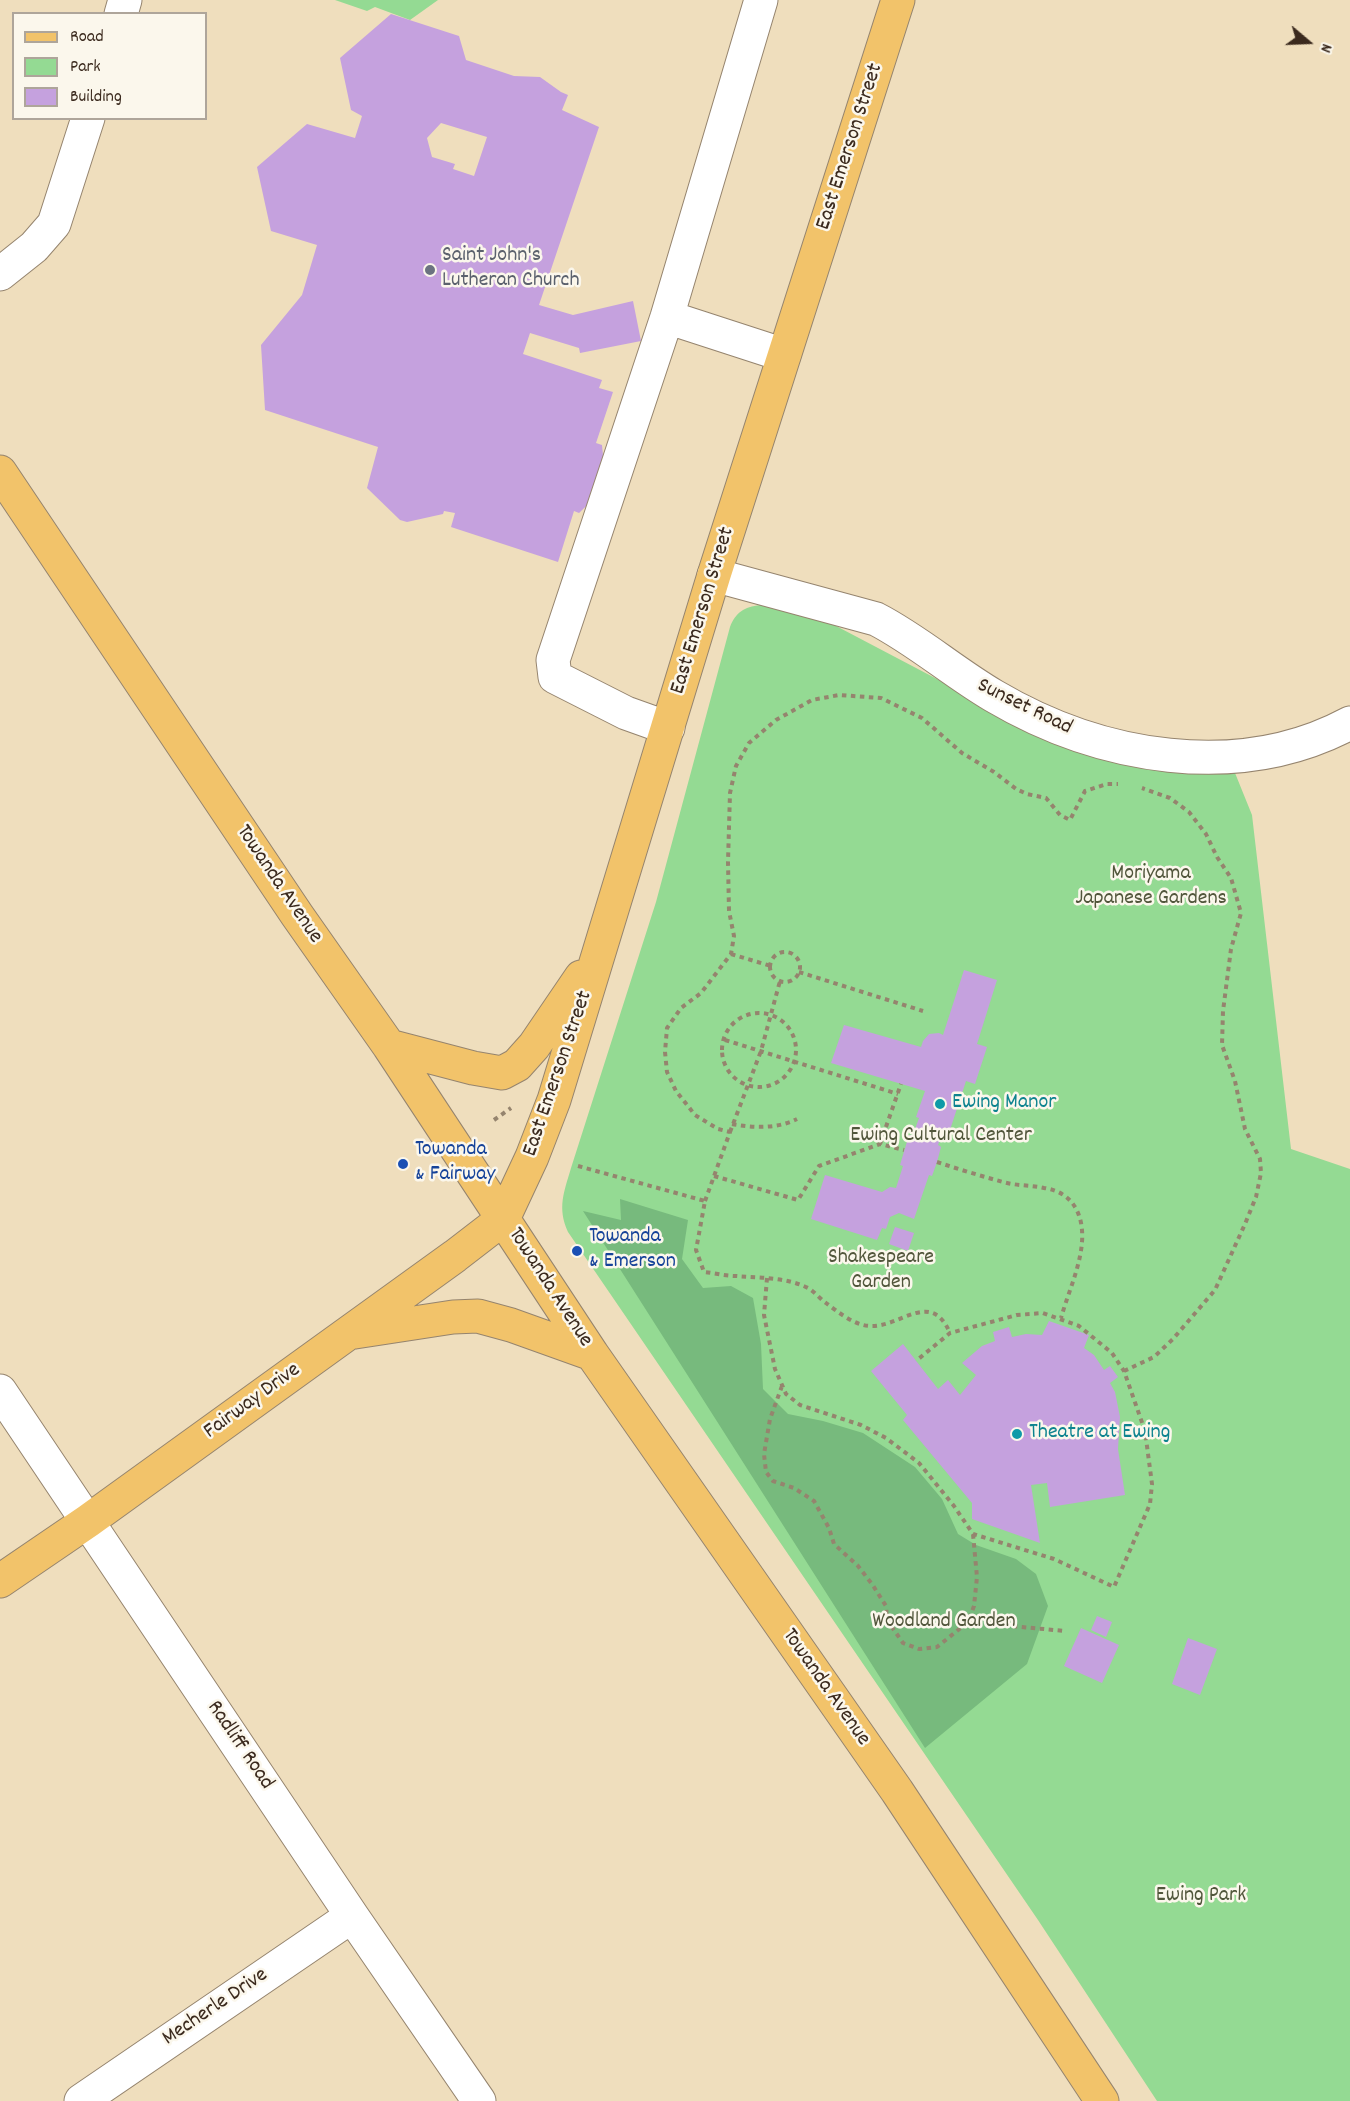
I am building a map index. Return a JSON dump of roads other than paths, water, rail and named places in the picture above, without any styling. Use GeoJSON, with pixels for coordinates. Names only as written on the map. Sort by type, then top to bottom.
{"type":"FeatureCollection","features":[{"type":"Feature","properties":{"kind":"main road","name":"East Emerson Street"},"geometry":{"type":"LineString","coordinates":[[503,1219],[532,1157],[554,1100],[714,575],[896,0]]}},
{"type":"Feature","properties":{"kind":"main road","name":"Towanda Avenue"},"geometry":{"type":"LineString","coordinates":[[0,472],[297,915],[388,1046],[592,1354],[897,1791],[1102,2101]]}},
{"type":"Feature","properties":{"kind":"main road"},"geometry":{"type":"LineString","coordinates":[[388,1046],[473,1068],[502,1073],[517,1065],[534,1046],[600,951]]}},
{"type":"Feature","properties":{"kind":"main road","name":"Fairway Drive"},"geometry":{"type":"LineString","coordinates":[[0,1581],[88,1521],[503,1219]]}},
{"type":"Feature","properties":{"kind":"main road"},"geometry":{"type":"LineString","coordinates":[[348,1333],[453,1317],[478,1316],[511,1325],[592,1354]]}},
{"type":"Feature","properties":{"kind":"street"},"geometry":{"type":"LineString","coordinates":[[668,728],[626,713],[555,677],[553,660],[667,317],[761,0]]}},
{"type":"Feature","properties":{"kind":"street"},"geometry":{"type":"LineString","coordinates":[[0,274],[34,247],[54,224],[87,120]]}},
{"type":"Feature","properties":{"kind":"street"},"geometry":{"type":"LineString","coordinates":[[667,317],[784,355]]}},
{"type":"Feature","properties":{"kind":"street","name":"Sunset Road"},"geometry":{"type":"LineString","coordinates":[[714,575],[876,619],[996,697],[1073,734],[1109,745],[1145,752],[1219,758],[1284,748],[1315,739],[1350,723]]}},
{"type":"Feature","properties":{"kind":"street","name":"Radliff Road"},"geometry":{"type":"LineString","coordinates":[[0,1391],[352,1916],[479,2101]]}},
{"type":"Feature","properties":{"kind":"street","name":"Mecherle Drive"},"geometry":{"type":"LineString","coordinates":[[81,2101],[352,1916]]}},
{"type":"Feature","properties":{"kind":"place","name":"Saint John's Lutheran Church"},"geometry":{"type":"Point","coordinates":[430,270]}},
{"type":"Feature","properties":{"kind":"place","name":"Ewing Manor"},"geometry":{"type":"Point","coordinates":[940,1104]}},
{"type":"Feature","properties":{"kind":"place","name":"Towanda & Fairway"},"geometry":{"type":"Point","coordinates":[403,1164]}},
{"type":"Feature","properties":{"kind":"place","name":"Towanda & Emerson"},"geometry":{"type":"Point","coordinates":[577,1251]}},
{"type":"Feature","properties":{"kind":"place","name":"Theatre at Ewing"},"geometry":{"type":"Point","coordinates":[1017,1434]}},
{"type":"Feature","properties":{"kind":"park label","name":"Moriyama Japanese Gardens"},"geometry":{"type":"Point","coordinates":[1151,888]}},
{"type":"Feature","properties":{"kind":"park label","name":"Ewing Cultural Center"},"geometry":{"type":"Point","coordinates":[941,1137]}},
{"type":"Feature","properties":{"kind":"park label","name":"Shakespeare Garden"},"geometry":{"type":"Point","coordinates":[881,1272]}},
{"type":"Feature","properties":{"kind":"park label","name":"Woodland Garden"},"geometry":{"type":"Point","coordinates":[944,1623]}},
{"type":"Feature","properties":{"kind":"park label","name":"Ewing Park"},"geometry":{"type":"Point","coordinates":[1201,1897]}}]}
